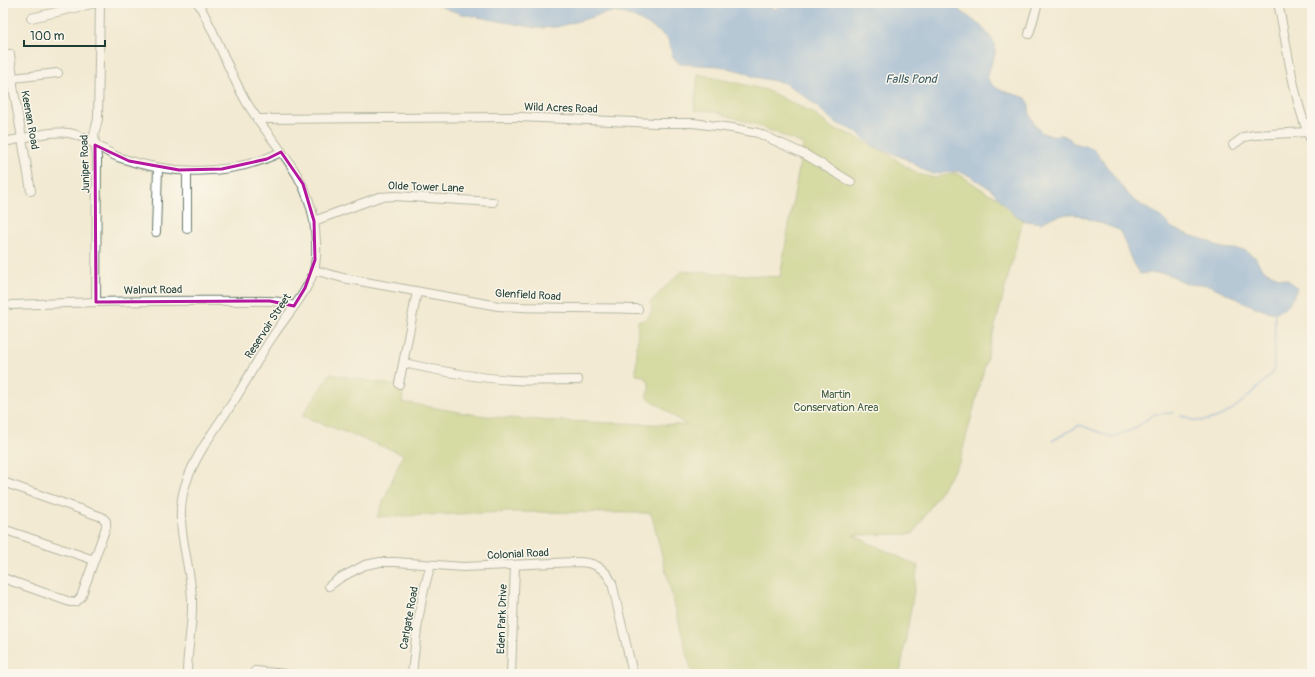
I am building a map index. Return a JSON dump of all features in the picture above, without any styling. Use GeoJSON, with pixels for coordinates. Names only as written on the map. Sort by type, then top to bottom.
{"type":"FeatureCollection","features":[{"type":"Feature","properties":{"kind":"street"},"geometry":{"type":"LineString","coordinates":[[31,18],[96,3]]}},
{"type":"Feature","properties":{"kind":"street","name":"Juniper Road"},"geometry":{"type":"LineString","coordinates":[[96,302],[97,158],[94,131],[98,119],[100,3]]}},
{"type":"Feature","properties":{"kind":"street","name":"Reservoir Street"},"geometry":{"type":"LineString","coordinates":[[188,674],[192,604],[181,517],[181,504],[184,488],[197,458],[236,398],[271,338],[305,288],[314,270],[316,247],[314,221],[303,184],[291,164],[257,119],[238,85],[198,3]]}},
{"type":"Feature","properties":{"kind":"street"},"geometry":{"type":"LineString","coordinates":[[1029,34],[1038,3]]}},
{"type":"Feature","properties":{"kind":"street"},"geometry":{"type":"LineString","coordinates":[[1278,3],[1298,105],[1312,143]]}},
{"type":"Feature","properties":{"kind":"street","name":"Keenan Road"},"geometry":{"type":"LineString","coordinates":[[10,54],[21,139],[31,191]]}},
{"type":"Feature","properties":{"kind":"street"},"geometry":{"type":"LineString","coordinates":[[13,78],[58,73]]}},
{"type":"Feature","properties":{"kind":"street","name":"Wild Acres Road"},"geometry":{"type":"LineString","coordinates":[[257,119],[520,117],[656,123],[693,123],[758,133],[806,155],[851,182]]}},
{"type":"Feature","properties":{"kind":"street"},"geometry":{"type":"LineString","coordinates":[[1233,145],[1244,137],[1307,132]]}},
{"type":"Feature","properties":{"kind":"street"},"geometry":{"type":"LineString","coordinates":[[3,142],[55,133],[68,133],[80,136],[119,157],[158,168],[188,171],[222,169],[237,166],[267,159],[281,152]]}},
{"type":"Feature","properties":{"kind":"street"},"geometry":{"type":"LineString","coordinates":[[156,232],[158,168]]}},
{"type":"Feature","properties":{"kind":"street"},"geometry":{"type":"LineString","coordinates":[[187,229],[188,171]]}},
{"type":"Feature","properties":{"kind":"street","name":"Olde Tower Lane"},"geometry":{"type":"LineString","coordinates":[[314,221],[379,196],[409,196],[494,202]]}},
{"type":"Feature","properties":{"kind":"street","name":"Glenfield Road"},"geometry":{"type":"LineString","coordinates":[[314,270],[344,278],[417,292],[505,306],[638,309]]}},
{"type":"Feature","properties":{"kind":"street"},"geometry":{"type":"LineString","coordinates":[[399,384],[417,292]]}},
{"type":"Feature","properties":{"kind":"street","name":"Walnut Road"},"geometry":{"type":"LineString","coordinates":[[12,305],[96,302],[270,301],[294,306]]}},
{"type":"Feature","properties":{"kind":"street"},"geometry":{"type":"LineString","coordinates":[[404,363],[490,378],[514,380],[578,380]]}},
{"type":"Feature","properties":{"kind":"street"},"geometry":{"type":"LineString","coordinates":[[3,482],[104,518],[106,523],[106,527],[81,597],[76,602],[70,602],[3,578]]}},
{"type":"Feature","properties":{"kind":"street"},"geometry":{"type":"LineString","coordinates":[[3,529],[94,560]]}},
{"type":"Feature","properties":{"kind":"street","name":"Colonial Road"},"geometry":{"type":"LineString","coordinates":[[329,586],[340,578],[365,565],[380,562],[463,568],[584,562],[594,564],[603,569],[610,577],[633,674]]}},
{"type":"Feature","properties":{"kind":"street","name":"Carlgate Road"},"geometry":{"type":"LineString","coordinates":[[412,674],[419,610],[432,565]]}},
{"type":"Feature","properties":{"kind":"street","name":"Eden Park Drive"},"geometry":{"type":"LineString","coordinates":[[511,674],[511,640],[515,565]]}},
{"type":"Feature","properties":{"kind":"street"},"geometry":{"type":"LineString","coordinates":[[255,671],[286,674]]}},
{"type":"Feature","properties":{"kind":"highlighted area"},"geometry":{"type":"Polygon","coordinates":[[[95,145],[129,161],[179,170],[222,169],[267,159],[281,152],[303,184],[314,221],[315,260],[305,288],[294,306],[270,301],[96,302],[95,145]]]}},
{"type":"Feature","properties":{"kind":"green space","name":"Martin Conservation Area"},"geometry":{"type":"Polygon","coordinates":[[[698,74],[766,90],[813,113],[834,129],[845,132],[889,154],[918,174],[935,178],[955,173],[986,192],[1007,202],[1026,208],[960,461],[913,534],[853,535],[918,566],[900,674],[692,674],[651,513],[508,512],[377,517],[403,454],[302,416],[330,374],[404,387],[402,402],[472,414],[542,420],[686,425],[646,396],[649,388],[648,381],[640,375],[636,375],[638,321],[645,319],[650,315],[650,302],[682,271],[780,277],[803,144],[754,124],[712,111],[694,110],[698,74]]]}},
{"type":"Feature","properties":{"kind":"water","name":"Falls Pond"},"geometry":{"type":"Polygon","coordinates":[[[434,3],[767,3],[767,5],[774,9],[787,4],[804,5],[813,3],[947,3],[954,6],[981,26],[989,35],[995,44],[995,54],[987,77],[994,86],[999,89],[1026,98],[1029,105],[1030,116],[1041,132],[1051,136],[1061,135],[1069,138],[1073,143],[1093,148],[1125,191],[1135,201],[1161,217],[1172,228],[1206,240],[1222,248],[1244,250],[1255,257],[1260,266],[1267,272],[1288,280],[1297,288],[1292,300],[1284,309],[1276,312],[1270,312],[1209,285],[1192,285],[1163,273],[1140,274],[1133,264],[1119,230],[1078,215],[1067,214],[1051,218],[1041,223],[1026,221],[1013,214],[991,189],[970,176],[958,171],[934,174],[904,158],[873,146],[855,131],[836,123],[806,97],[785,83],[754,77],[744,72],[719,66],[680,64],[673,58],[668,39],[654,28],[625,14],[614,12],[607,13],[557,27],[536,28],[462,14],[434,3]]]}},
{"type":"Feature","properties":{"kind":"waterway"},"geometry":{"type":"LineString","coordinates":[[1181,415],[1193,420],[1216,418],[1238,405],[1274,372],[1275,310]]}},
{"type":"Feature","properties":{"kind":"waterway"},"geometry":{"type":"LineString","coordinates":[[1052,441],[1080,425],[1112,437],[1134,429],[1154,414],[1174,413]]}}]}
